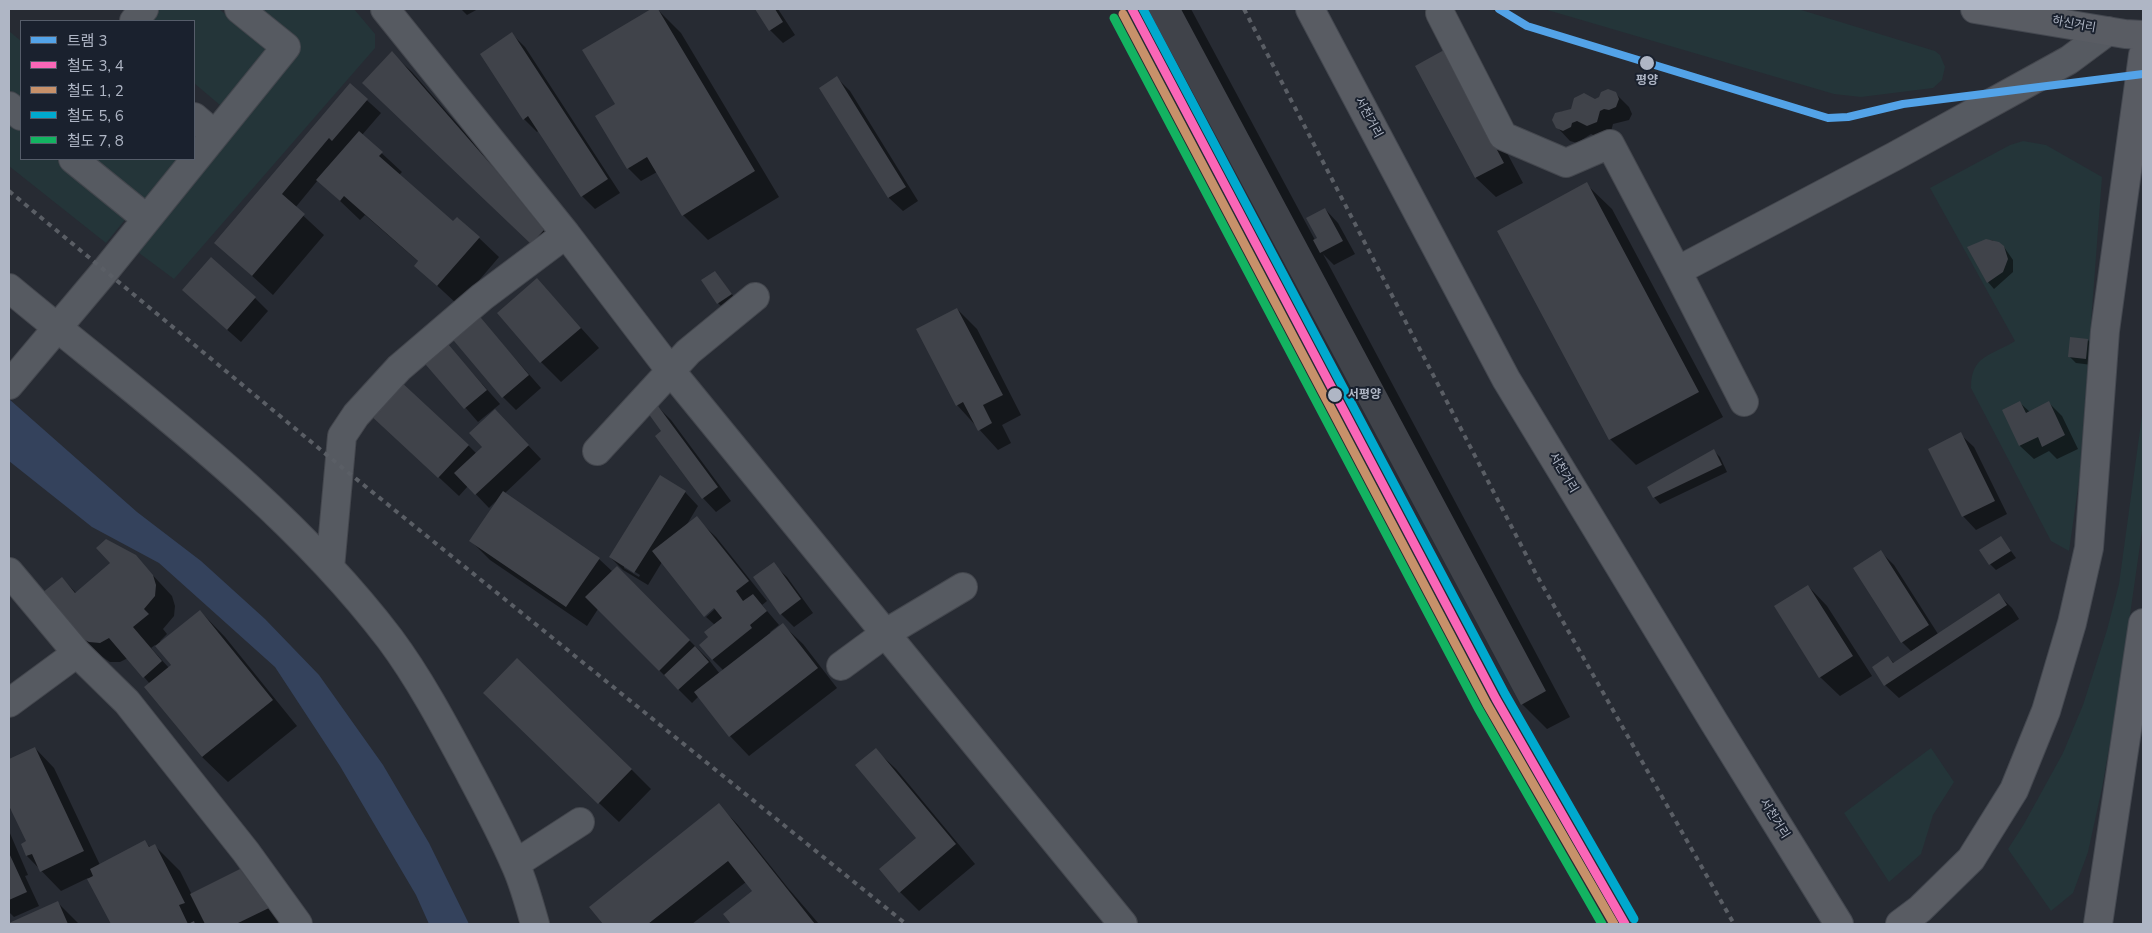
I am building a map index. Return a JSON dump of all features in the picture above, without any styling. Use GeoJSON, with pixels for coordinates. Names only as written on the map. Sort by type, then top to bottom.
{"type":"FeatureCollection","features":[{"type":"Feature","properties":{"kind":"main road","name":"서천거리"},"geometry":{"type":"LineString","coordinates":[[1310,9],[1506,379],[1714,722],[1840,924]]}},
{"type":"Feature","properties":{"kind":"main road","name":"하신거리"},"geometry":{"type":"LineString","coordinates":[[1975,9],[2143,35]]}},
{"type":"Feature","properties":{"kind":"main road"},"geometry":{"type":"LineString","coordinates":[[1910,917],[1971,859],[2014,790],[2046,711],[2072,623],[2089,548],[2106,331],[2143,55]]}},
{"type":"Feature","properties":{"kind":"main road"},"geometry":{"type":"LineString","coordinates":[[2098,924],[2143,623]]}},
{"type":"Feature","properties":{"kind":"street"},"geometry":{"type":"LineString","coordinates":[[135,20],[144,9]]}},
{"type":"Feature","properties":{"kind":"street"},"geometry":{"type":"LineString","coordinates":[[195,160],[286,47],[239,9]]}},
{"type":"Feature","properties":{"kind":"street"},"geometry":{"type":"LineString","coordinates":[[385,9],[566,234],[670,370],[1123,924]]}},
{"type":"Feature","properties":{"kind":"street"},"geometry":{"type":"LineString","coordinates":[[1440,13],[1503,136],[1566,163],[1610,144],[1744,402]]}},
{"type":"Feature","properties":{"kind":"street"},"geometry":{"type":"LineString","coordinates":[[1677,271],[1894,156],[2069,60],[2108,31]]}},
{"type":"Feature","properties":{"kind":"street"},"geometry":{"type":"LineString","coordinates":[[9,106],[20,115]]}},
{"type":"Feature","properties":{"kind":"street"},"geometry":{"type":"LineString","coordinates":[[195,118],[215,135]]}},
{"type":"Feature","properties":{"kind":"street"},"geometry":{"type":"LineString","coordinates":[[74,160],[147,219]]}},
{"type":"Feature","properties":{"kind":"street"},"geometry":{"type":"LineString","coordinates":[[16,376],[105,271],[195,160]]}},
{"type":"Feature","properties":{"kind":"street"},"geometry":{"type":"LineString","coordinates":[[330,568],[342,436],[356,415],[399,368],[482,298],[566,234]]}},
{"type":"Feature","properties":{"kind":"street"},"geometry":{"type":"LineString","coordinates":[[9,288],[174,422],[263,502],[330,568],[390,640],[436,711],[516,864],[535,924]]}},
{"type":"Feature","properties":{"kind":"street"},"geometry":{"type":"LineString","coordinates":[[597,451],[688,352],[755,297]]}},
{"type":"Feature","properties":{"kind":"street"},"geometry":{"type":"LineString","coordinates":[[9,572],[77,653],[127,702],[246,852],[298,924]]}},
{"type":"Feature","properties":{"kind":"street"},"geometry":{"type":"LineString","coordinates":[[841,666],[886,633],[963,587]]}},
{"type":"Feature","properties":{"kind":"street"},"geometry":{"type":"LineString","coordinates":[[9,703],[77,653]]}},
{"type":"Feature","properties":{"kind":"street"},"geometry":{"type":"LineString","coordinates":[[516,864],[580,822]]}},
{"type":"Feature","properties":{"kind":"shaded area"},"geometry":{"type":"Polygon","coordinates":[[[150,9],[219,9],[274,54],[227,111],[195,84],[195,20],[141,20],[150,9]]]}},
{"type":"Feature","properties":{"kind":"shaded area"},"geometry":{"type":"Polygon","coordinates":[[[254,9],[354,9],[375,34],[375,48],[174,279],[135,250],[297,50],[254,9]]]}},
{"type":"Feature","properties":{"kind":"shaded area"},"geometry":{"type":"Polygon","coordinates":[[[1544,9],[1798,9],[1935,51],[1940,55],[1945,67],[1942,80],[1933,88],[1861,97],[1834,94],[1544,9]]]}},
{"type":"Feature","properties":{"kind":"shaded area"},"geometry":{"type":"Polygon","coordinates":[[[9,31],[20,40],[20,99],[9,90],[9,31]]]}},
{"type":"Feature","properties":{"kind":"shaded area"},"geometry":{"type":"Polygon","coordinates":[[[9,121],[20,130],[20,160],[57,160],[128,216],[106,243],[9,166],[9,121]]]}},
{"type":"Feature","properties":{"kind":"shaded area"},"geometry":{"type":"Polygon","coordinates":[[[2023,141],[2046,145],[2102,177],[2079,481],[2069,551],[2051,541],[1971,388],[1974,369],[1979,363],[1984,358],[2015,341],[1930,188],[2010,145],[2023,141]]]}},
{"type":"Feature","properties":{"kind":"shaded area"},"geometry":{"type":"Polygon","coordinates":[[[93,160],[186,160],[148,206],[93,160]]]}},
{"type":"Feature","properties":{"kind":"shaded area"},"geometry":{"type":"Polygon","coordinates":[[[2143,408],[2143,524],[2119,692],[2102,788],[2088,852],[2073,893],[2051,911],[2008,849],[2063,753],[2083,705],[2107,630],[2119,584],[2143,408]]]}},
{"type":"Feature","properties":{"kind":"shaded area"},"geometry":{"type":"Polygon","coordinates":[[[1931,748],[1954,782],[1933,815],[1921,854],[1889,882],[1844,813],[1931,748]]]}},
{"type":"Feature","properties":{"kind":"water"},"geometry":{"type":"Polygon","coordinates":[[[9,399],[137,512],[201,561],[265,619],[319,675],[383,765],[429,843],[469,924],[429,924],[416,895],[340,766],[275,667],[159,563],[92,527],[9,461],[9,399]]]}},
{"type":"Feature","properties":{"kind":"building"},"geometry":{"type":"Polygon","coordinates":[[[651,9],[658,9],[755,171],[682,216],[647,157],[627,169],[595,116],[615,104],[582,50],[651,9]]]}},
{"type":"Feature","properties":{"kind":"building"},"geometry":{"type":"Polygon","coordinates":[[[755,9],[775,9],[783,22],[769,31],[755,9]]]}},
{"type":"Feature","properties":{"kind":"building"},"geometry":{"type":"Polygon","coordinates":[[[1148,9],[1181,9],[1546,691],[1521,705],[1148,9]]]}},
{"type":"Feature","properties":{"kind":"building"},"geometry":{"type":"Polygon","coordinates":[[[512,32],[608,179],[581,197],[528,116],[523,120],[480,54],[512,32]]]}},
{"type":"Feature","properties":{"kind":"building"},"geometry":{"type":"Polygon","coordinates":[[[1444,50],[1504,163],[1475,178],[1415,66],[1444,50]]]}},
{"type":"Feature","properties":{"kind":"building"},"geometry":{"type":"Polygon","coordinates":[[[392,51],[494,168],[544,230],[531,244],[362,83],[392,51]]]}},
{"type":"Feature","properties":{"kind":"building"},"geometry":{"type":"Polygon","coordinates":[[[837,76],[906,187],[888,198],[819,88],[837,76]]]}},
{"type":"Feature","properties":{"kind":"building"},"geometry":{"type":"Polygon","coordinates":[[[350,83],[368,99],[332,141],[329,138],[282,194],[305,214],[252,276],[214,243],[350,83]]]}},
{"type":"Feature","properties":{"kind":"building"},"geometry":{"type":"Polygon","coordinates":[[[1608,89],[1616,92],[1619,99],[1616,107],[1600,111],[1597,122],[1587,126],[1577,121],[1563,131],[1556,128],[1552,120],[1555,113],[1571,109],[1574,98],[1584,93],[1595,99],[1599,97],[1601,92],[1608,89]]]}},
{"type":"Feature","properties":{"kind":"building"},"geometry":{"type":"Polygon","coordinates":[[[359,131],[383,152],[379,156],[453,221],[457,217],[480,237],[437,286],[414,266],[418,261],[344,196],[340,201],[316,180],[359,131]]]}},
{"type":"Feature","properties":{"kind":"building"},"geometry":{"type":"Polygon","coordinates":[[[1587,182],[1699,392],[1609,440],[1497,231],[1587,182]]]}},
{"type":"Feature","properties":{"kind":"building"},"geometry":{"type":"Polygon","coordinates":[[[1325,208],[1343,241],[1320,253],[1313,240],[1317,238],[1306,218],[1325,208]]]}},
{"type":"Feature","properties":{"kind":"building"},"geometry":{"type":"Polygon","coordinates":[[[1986,239],[1999,242],[2004,246],[2008,259],[2003,272],[1987,283],[1967,247],[1986,239]]]}},
{"type":"Feature","properties":{"kind":"building"},"geometry":{"type":"Polygon","coordinates":[[[211,257],[256,297],[227,330],[182,290],[211,257]]]}},
{"type":"Feature","properties":{"kind":"building"},"geometry":{"type":"Polygon","coordinates":[[[715,271],[732,294],[717,304],[701,280],[715,271]]]}},
{"type":"Feature","properties":{"kind":"building"},"geometry":{"type":"Polygon","coordinates":[[[537,278],[581,328],[540,363],[497,313],[537,278]]]}},
{"type":"Feature","properties":{"kind":"building"},"geometry":{"type":"Polygon","coordinates":[[[957,308],[1003,395],[983,405],[992,423],[978,431],[963,402],[956,406],[916,329],[957,308]]]}},
{"type":"Feature","properties":{"kind":"building"},"geometry":{"type":"Polygon","coordinates":[[[476,312],[529,375],[502,398],[449,335],[476,312]]]}},
{"type":"Feature","properties":{"kind":"building"},"geometry":{"type":"Polygon","coordinates":[[[2070,337],[2088,339],[2086,359],[2068,357],[2070,337]]]}},
{"type":"Feature","properties":{"kind":"building"},"geometry":{"type":"Polygon","coordinates":[[[443,338],[487,390],[464,409],[420,358],[443,338]]]}},
{"type":"Feature","properties":{"kind":"building"},"geometry":{"type":"Polygon","coordinates":[[[399,380],[469,445],[438,478],[368,413],[399,380]]]}},
{"type":"Feature","properties":{"kind":"building"},"geometry":{"type":"Polygon","coordinates":[[[2020,401],[2026,413],[2049,401],[2065,435],[2042,447],[2038,437],[2019,446],[2002,410],[2020,401]]]}},
{"type":"Feature","properties":{"kind":"building"},"geometry":{"type":"Polygon","coordinates":[[[658,406],[718,487],[702,499],[655,436],[661,431],[648,413],[658,406]]]}},
{"type":"Feature","properties":{"kind":"building"},"geometry":{"type":"Polygon","coordinates":[[[495,409],[529,445],[475,495],[454,473],[482,447],[469,433],[495,409]]]}},
{"type":"Feature","properties":{"kind":"building"},"geometry":{"type":"Polygon","coordinates":[[[1961,432],[1995,501],[1962,517],[1928,449],[1961,432]]]}},
{"type":"Feature","properties":{"kind":"building"},"geometry":{"type":"Polygon","coordinates":[[[1714,449],[1722,465],[1653,498],[1647,487],[1714,449]]]}},
{"type":"Feature","properties":{"kind":"building"},"geometry":{"type":"Polygon","coordinates":[[[660,475],[686,491],[634,573],[609,557],[660,475]]]}},
{"type":"Feature","properties":{"kind":"building"},"geometry":{"type":"Polygon","coordinates":[[[503,491],[600,558],[566,607],[469,541],[503,491]]]}},
{"type":"Feature","properties":{"kind":"building"},"geometry":{"type":"Polygon","coordinates":[[[697,516],[749,581],[736,591],[743,601],[753,594],[767,611],[750,625],[752,628],[712,660],[699,645],[708,637],[704,632],[722,618],[714,608],[704,617],[652,551],[697,516]]]}},
{"type":"Feature","properties":{"kind":"building"},"geometry":{"type":"Polygon","coordinates":[[[2001,536],[2011,551],[1989,565],[1979,550],[2001,536]]]}},
{"type":"Feature","properties":{"kind":"building"},"geometry":{"type":"Polygon","coordinates":[[[106,539],[136,555],[153,575],[156,585],[155,596],[144,609],[149,614],[133,627],[162,661],[143,678],[109,638],[100,643],[89,642],[79,637],[42,593],[62,577],[75,593],[110,563],[96,548],[106,539]]]}},
{"type":"Feature","properties":{"kind":"building"},"geometry":{"type":"Polygon","coordinates":[[[1881,550],[1929,625],[1901,643],[1853,568],[1881,550]]]}},
{"type":"Feature","properties":{"kind":"building"},"geometry":{"type":"Polygon","coordinates":[[[774,562],[801,599],[780,615],[753,577],[774,562]]]}},
{"type":"Feature","properties":{"kind":"building"},"geometry":{"type":"Polygon","coordinates":[[[617,566],[690,640],[659,671],[585,597],[617,566]]]}},
{"type":"Feature","properties":{"kind":"building"},"geometry":{"type":"Polygon","coordinates":[[[1808,585],[1853,656],[1819,678],[1774,606],[1808,585]]]}},
{"type":"Feature","properties":{"kind":"building"},"geometry":{"type":"Polygon","coordinates":[[[1999,593],[2007,605],[1884,686],[1872,667],[1888,656],[1893,663],[1999,593]]]}},
{"type":"Feature","properties":{"kind":"building"},"geometry":{"type":"Polygon","coordinates":[[[200,610],[273,700],[202,757],[144,687],[171,665],[155,646],[200,610]]]}},
{"type":"Feature","properties":{"kind":"building"},"geometry":{"type":"Polygon","coordinates":[[[783,623],[818,668],[729,737],[694,692],[783,623]]]}},
{"type":"Feature","properties":{"kind":"building"},"geometry":{"type":"Polygon","coordinates":[[[695,646],[709,662],[678,690],[664,675],[695,646]]]}},
{"type":"Feature","properties":{"kind":"building"},"geometry":{"type":"Polygon","coordinates":[[[517,658],[632,769],[598,804],[483,693],[517,658]]]}},
{"type":"Feature","properties":{"kind":"building"},"geometry":{"type":"Polygon","coordinates":[[[35,747],[84,851],[40,872],[32,854],[26,856],[21,844],[26,841],[9,806],[9,759],[35,747]]]}},
{"type":"Feature","properties":{"kind":"building"},"geometry":{"type":"Polygon","coordinates":[[[876,748],[956,844],[899,893],[879,869],[916,838],[855,765],[876,748]]]}},
{"type":"Feature","properties":{"kind":"building"},"geometry":{"type":"Polygon","coordinates":[[[719,803],[815,924],[731,924],[723,914],[752,891],[728,861],[648,924],[603,924],[589,907],[719,803]]]}},
{"type":"Feature","properties":{"kind":"building"},"geometry":{"type":"Polygon","coordinates":[[[145,840],[149,847],[155,844],[185,903],[179,905],[188,924],[111,924],[87,879],[93,876],[90,869],[145,840]]]}},
{"type":"Feature","properties":{"kind":"building"},"geometry":{"type":"Polygon","coordinates":[[[9,853],[27,892],[9,900],[9,853]]]}},
{"type":"Feature","properties":{"kind":"building"},"geometry":{"type":"Polygon","coordinates":[[[240,869],[269,908],[236,924],[205,924],[190,894],[240,869]]]}},
{"type":"Feature","properties":{"kind":"building"},"geometry":{"type":"Polygon","coordinates":[[[58,901],[68,924],[9,924],[9,923],[58,901]]]}},
{"type":"Feature","properties":{"kind":"railway"},"geometry":{"type":"LineString","coordinates":[[1244,9],[1536,574],[1734,924]]}},
{"type":"Feature","properties":{"kind":"railway"},"geometry":{"type":"LineString","coordinates":[[9,191],[339,465],[906,924]]}},
{"type":"Feature","properties":{"kind":"tram line","name":"3"},"geometry":{"type":"LineString","coordinates":[[1499,9],[1527,26],[1828,118],[1848,117],[1903,104],[2143,74]]}},
{"type":"Feature","properties":{"kind":"transit line"},"geometry":{"type":"LineString","coordinates":[[1132,9],[1496,699],[1625,924]]}},
{"type":"Feature","properties":{"kind":"transit line"},"geometry":{"type":"LineString","coordinates":[[1143,9],[1505,694],[1634,919]]}},
{"type":"Feature","properties":{"kind":"transit line"},"geometry":{"type":"LineString","coordinates":[[1123,14],[1487,704],[1614,924]]}},
{"type":"Feature","properties":{"kind":"transit line"},"geometry":{"type":"LineString","coordinates":[[1114,18],[1478,708],[1602,924]]}},
{"type":"Feature","properties":{"kind":"place","name":"평양"},"geometry":{"type":"Point","coordinates":[1647,63]}},
{"type":"Feature","properties":{"kind":"place","name":"서평양"},"geometry":{"type":"Point","coordinates":[1335,395]}}]}
